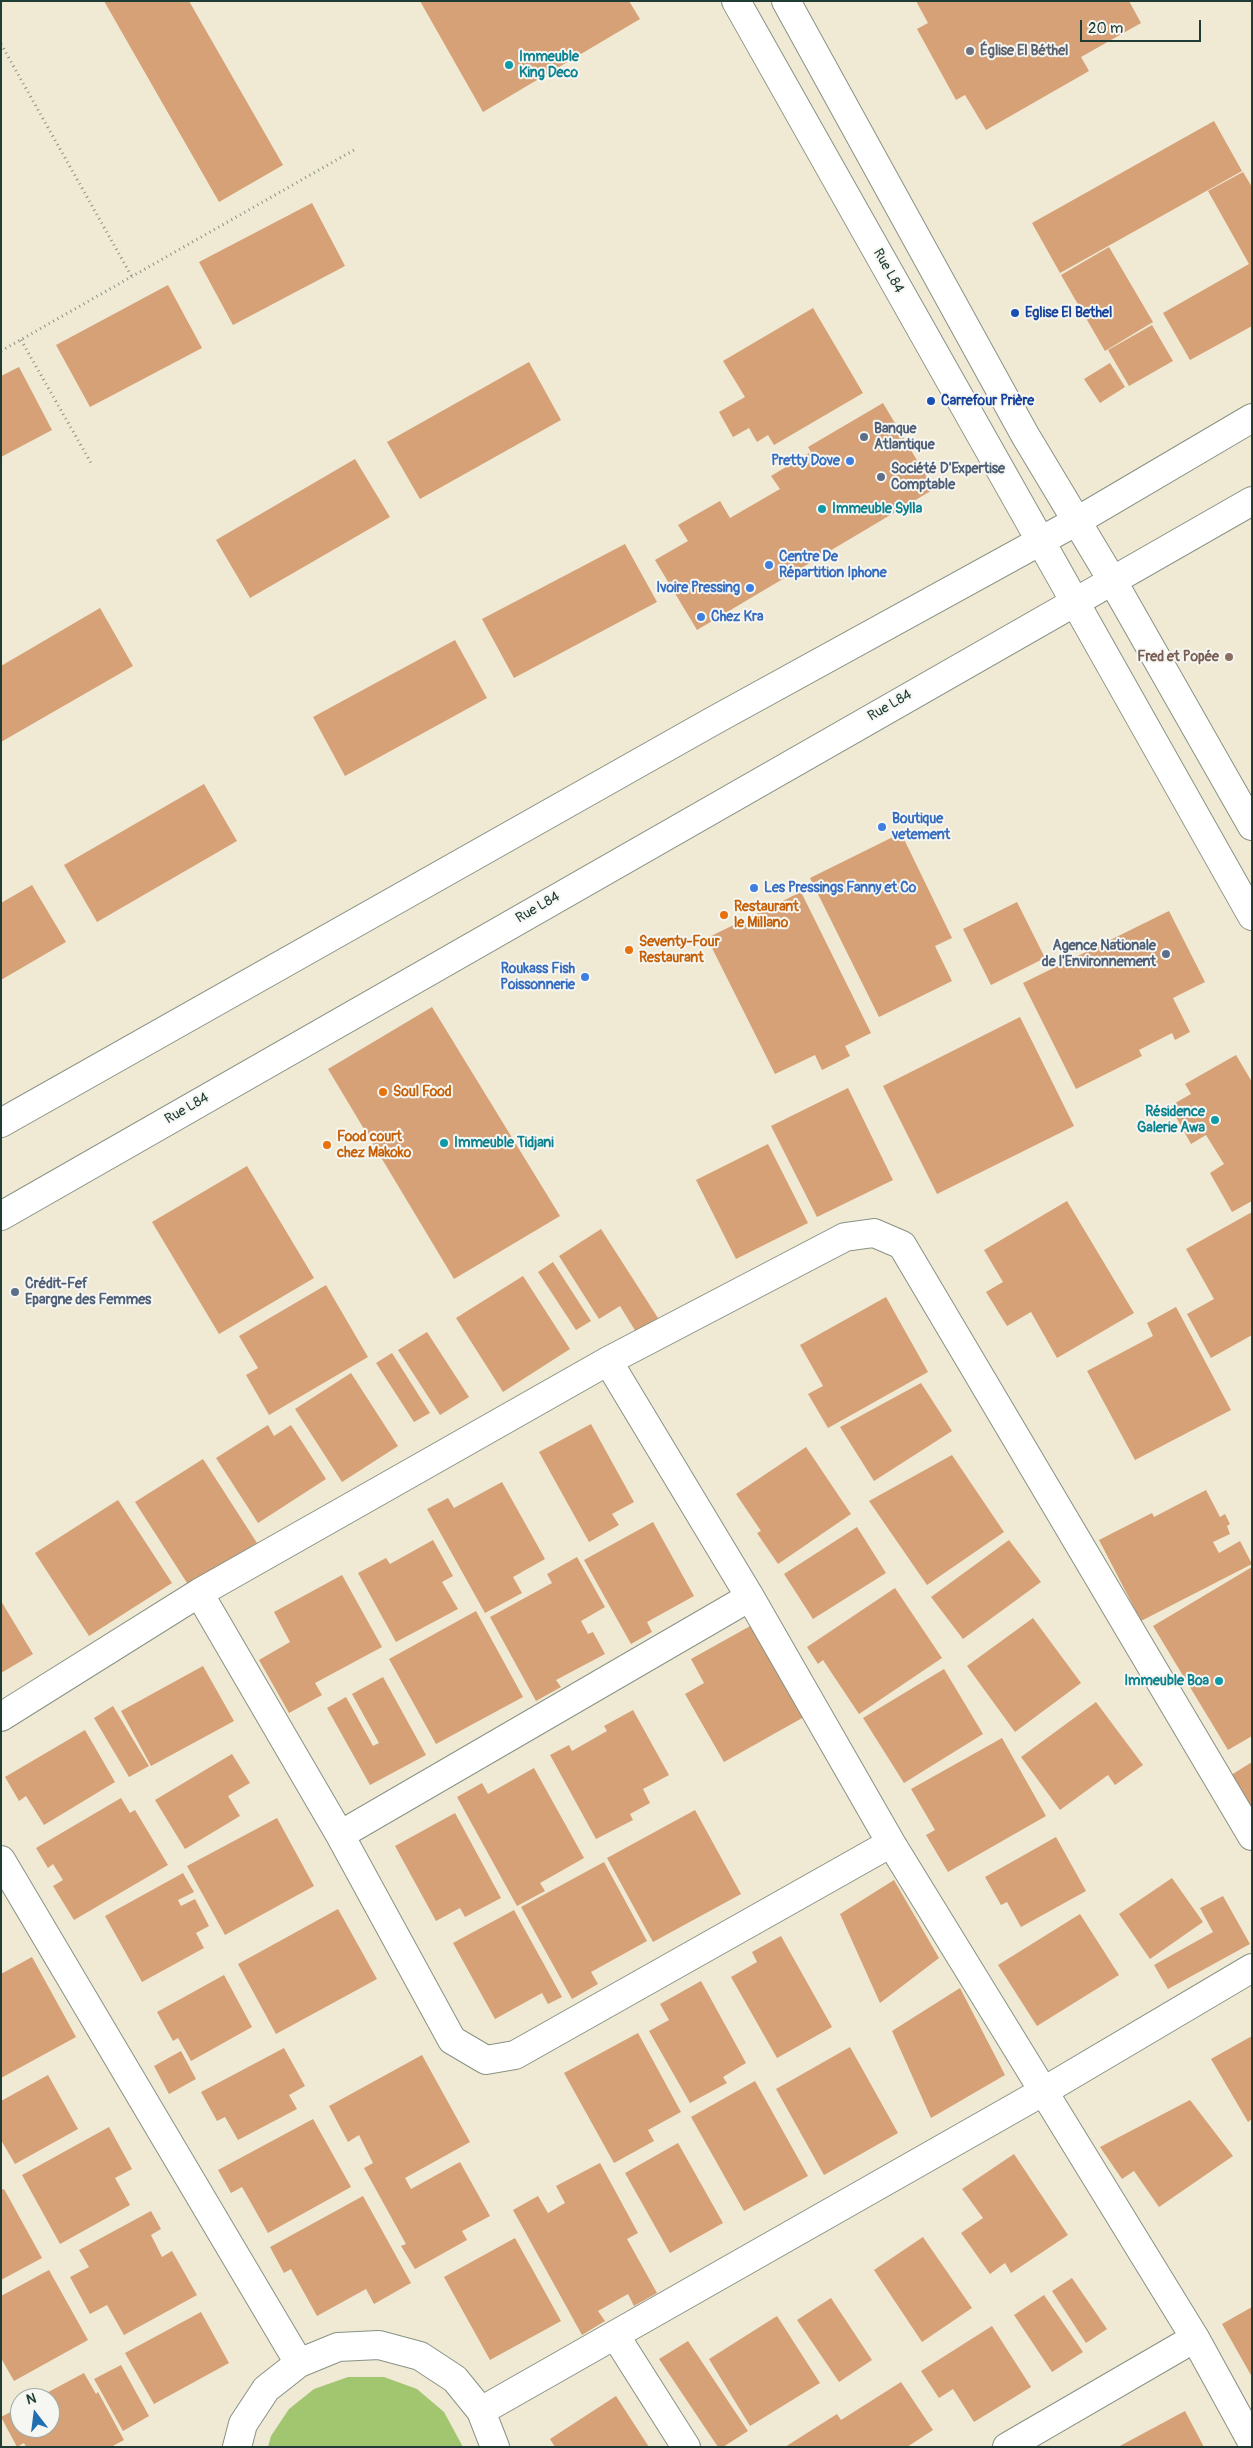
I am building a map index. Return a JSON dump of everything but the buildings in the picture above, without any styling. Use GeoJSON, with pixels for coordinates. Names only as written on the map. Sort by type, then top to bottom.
{"type":"FeatureCollection","features":[{"type":"Feature","properties":{"kind":"street","name":"Rue L84"},"geometry":{"type":"LineString","coordinates":[[736,1],[1252,916]]}},
{"type":"Feature","properties":{"kind":"street"},"geometry":{"type":"LineString","coordinates":[[786,1],[1024,435],[1112,580],[1252,826]]}},
{"type":"Feature","properties":{"kind":"street"},"geometry":{"type":"LineString","coordinates":[[1,1123],[687,735],[1077,521],[1252,418]]}},
{"type":"Feature","properties":{"kind":"street","name":"Rue L84"},"geometry":{"type":"LineString","coordinates":[[1,1216],[1252,501]]}},
{"type":"Feature","properties":{"kind":"street"},"geometry":{"type":"LineString","coordinates":[[1,1717],[199,1593],[608,1361],[845,1237],[874,1233],[902,1245],[1252,1836]]}},
{"type":"Feature","properties":{"kind":"street"},"geometry":{"type":"LineString","coordinates":[[608,1361],[750,1597],[891,1843],[1195,2338],[1252,2442]]}},
{"type":"Feature","properties":{"kind":"street"},"geometry":{"type":"LineString","coordinates":[[199,1593],[340,1835],[452,2040],[486,2060],[515,2055],[891,1843]]}},
{"type":"Feature","properties":{"kind":"street"},"geometry":{"type":"LineString","coordinates":[[340,1835],[750,1597]]}},
{"type":"Feature","properties":{"kind":"street"},"geometry":{"type":"LineString","coordinates":[[1,1860],[299,2363]]}},
{"type":"Feature","properties":{"kind":"street"},"geometry":{"type":"LineString","coordinates":[[482,2410],[1044,2091],[1252,1968]]}},
{"type":"Feature","properties":{"kind":"street"},"geometry":{"type":"LineString","coordinates":[[615,2335],[686,2447]]}},
{"type":"Feature","properties":{"kind":"street"},"geometry":{"type":"LineString","coordinates":[[1007,2447],[1195,2338]]}},
{"type":"Feature","properties":{"kind":"street"},"geometry":{"type":"LineString","coordinates":[[237,2447],[243,2424],[266,2389],[299,2363],[338,2347],[379,2345],[420,2356],[455,2379],[482,2410],[495,2447]]}},
{"type":"Feature","properties":{"kind":"path"},"geometry":{"type":"LineString","coordinates":[[1,44],[132,277]]}},
{"type":"Feature","properties":{"kind":"path"},"geometry":{"type":"LineString","coordinates":[[1,351],[354,150]]}},
{"type":"Feature","properties":{"kind":"path"},"geometry":{"type":"LineString","coordinates":[[21,340],[91,462]]}},
{"type":"Feature","properties":{"kind":"green space"},"geometry":{"type":"Polygon","coordinates":[[[348,2377],[384,2377],[417,2389],[444,2412],[463,2447],[268,2447],[271,2436],[289,2409],[314,2389],[348,2377]]]}},
{"type":"Feature","properties":{"kind":"place","name":"Église El Béthel"},"geometry":{"type":"Point","coordinates":[970,51]}},
{"type":"Feature","properties":{"kind":"place","name":"Immeuble King Deco"},"geometry":{"type":"Point","coordinates":[509,65]}},
{"type":"Feature","properties":{"kind":"place","name":"Eglise El Bethel"},"geometry":{"type":"Point","coordinates":[1015,313]}},
{"type":"Feature","properties":{"kind":"place","name":"Carrefour Prière"},"geometry":{"type":"Point","coordinates":[931,401]}},
{"type":"Feature","properties":{"kind":"place","name":"Banque Atlantique"},"geometry":{"type":"Point","coordinates":[864,437]}},
{"type":"Feature","properties":{"kind":"place","name":"Pretty Dove"},"geometry":{"type":"Point","coordinates":[850,461]}},
{"type":"Feature","properties":{"kind":"place","name":"Société D'Expertise Comptable"},"geometry":{"type":"Point","coordinates":[881,477]}},
{"type":"Feature","properties":{"kind":"place","name":"Immeuble Sylla"},"geometry":{"type":"Point","coordinates":[822,509]}},
{"type":"Feature","properties":{"kind":"place","name":"Centre De Répartition Iphone"},"geometry":{"type":"Point","coordinates":[769,565]}},
{"type":"Feature","properties":{"kind":"place","name":"Ivoire Pressing"},"geometry":{"type":"Point","coordinates":[750,588]}},
{"type":"Feature","properties":{"kind":"place","name":"Chez Kra"},"geometry":{"type":"Point","coordinates":[701,617]}},
{"type":"Feature","properties":{"kind":"place","name":"Fred et Popée"},"geometry":{"type":"Point","coordinates":[1229,657]}},
{"type":"Feature","properties":{"kind":"place","name":"Boutique vetement"},"geometry":{"type":"Point","coordinates":[882,827]}},
{"type":"Feature","properties":{"kind":"place","name":"Les Pressings Fanny et Co"},"geometry":{"type":"Point","coordinates":[754,888]}},
{"type":"Feature","properties":{"kind":"place","name":"Restaurant le Millano"},"geometry":{"type":"Point","coordinates":[724,915]}},
{"type":"Feature","properties":{"kind":"place","name":"Seventy-Four Restaurant"},"geometry":{"type":"Point","coordinates":[629,950]}},
{"type":"Feature","properties":{"kind":"place","name":"Agence Nationale de l'Environnement"},"geometry":{"type":"Point","coordinates":[1166,954]}},
{"type":"Feature","properties":{"kind":"place","name":"Roukass Fish Poissonnerie"},"geometry":{"type":"Point","coordinates":[585,977]}},
{"type":"Feature","properties":{"kind":"place","name":"Soul Food"},"geometry":{"type":"Point","coordinates":[383,1092]}},
{"type":"Feature","properties":{"kind":"place","name":"Résidence Galerie Awa"},"geometry":{"type":"Point","coordinates":[1215,1120]}},
{"type":"Feature","properties":{"kind":"place","name":"Immeuble Tidjani"},"geometry":{"type":"Point","coordinates":[444,1143]}},
{"type":"Feature","properties":{"kind":"place","name":"Food court chez Makoko"},"geometry":{"type":"Point","coordinates":[327,1145]}},
{"type":"Feature","properties":{"kind":"place","name":"Crédit-Fef Epargne des Femmes"},"geometry":{"type":"Point","coordinates":[15,1292]}},
{"type":"Feature","properties":{"kind":"place","name":"Immeuble Boa"},"geometry":{"type":"Point","coordinates":[1219,1681]}}]}
